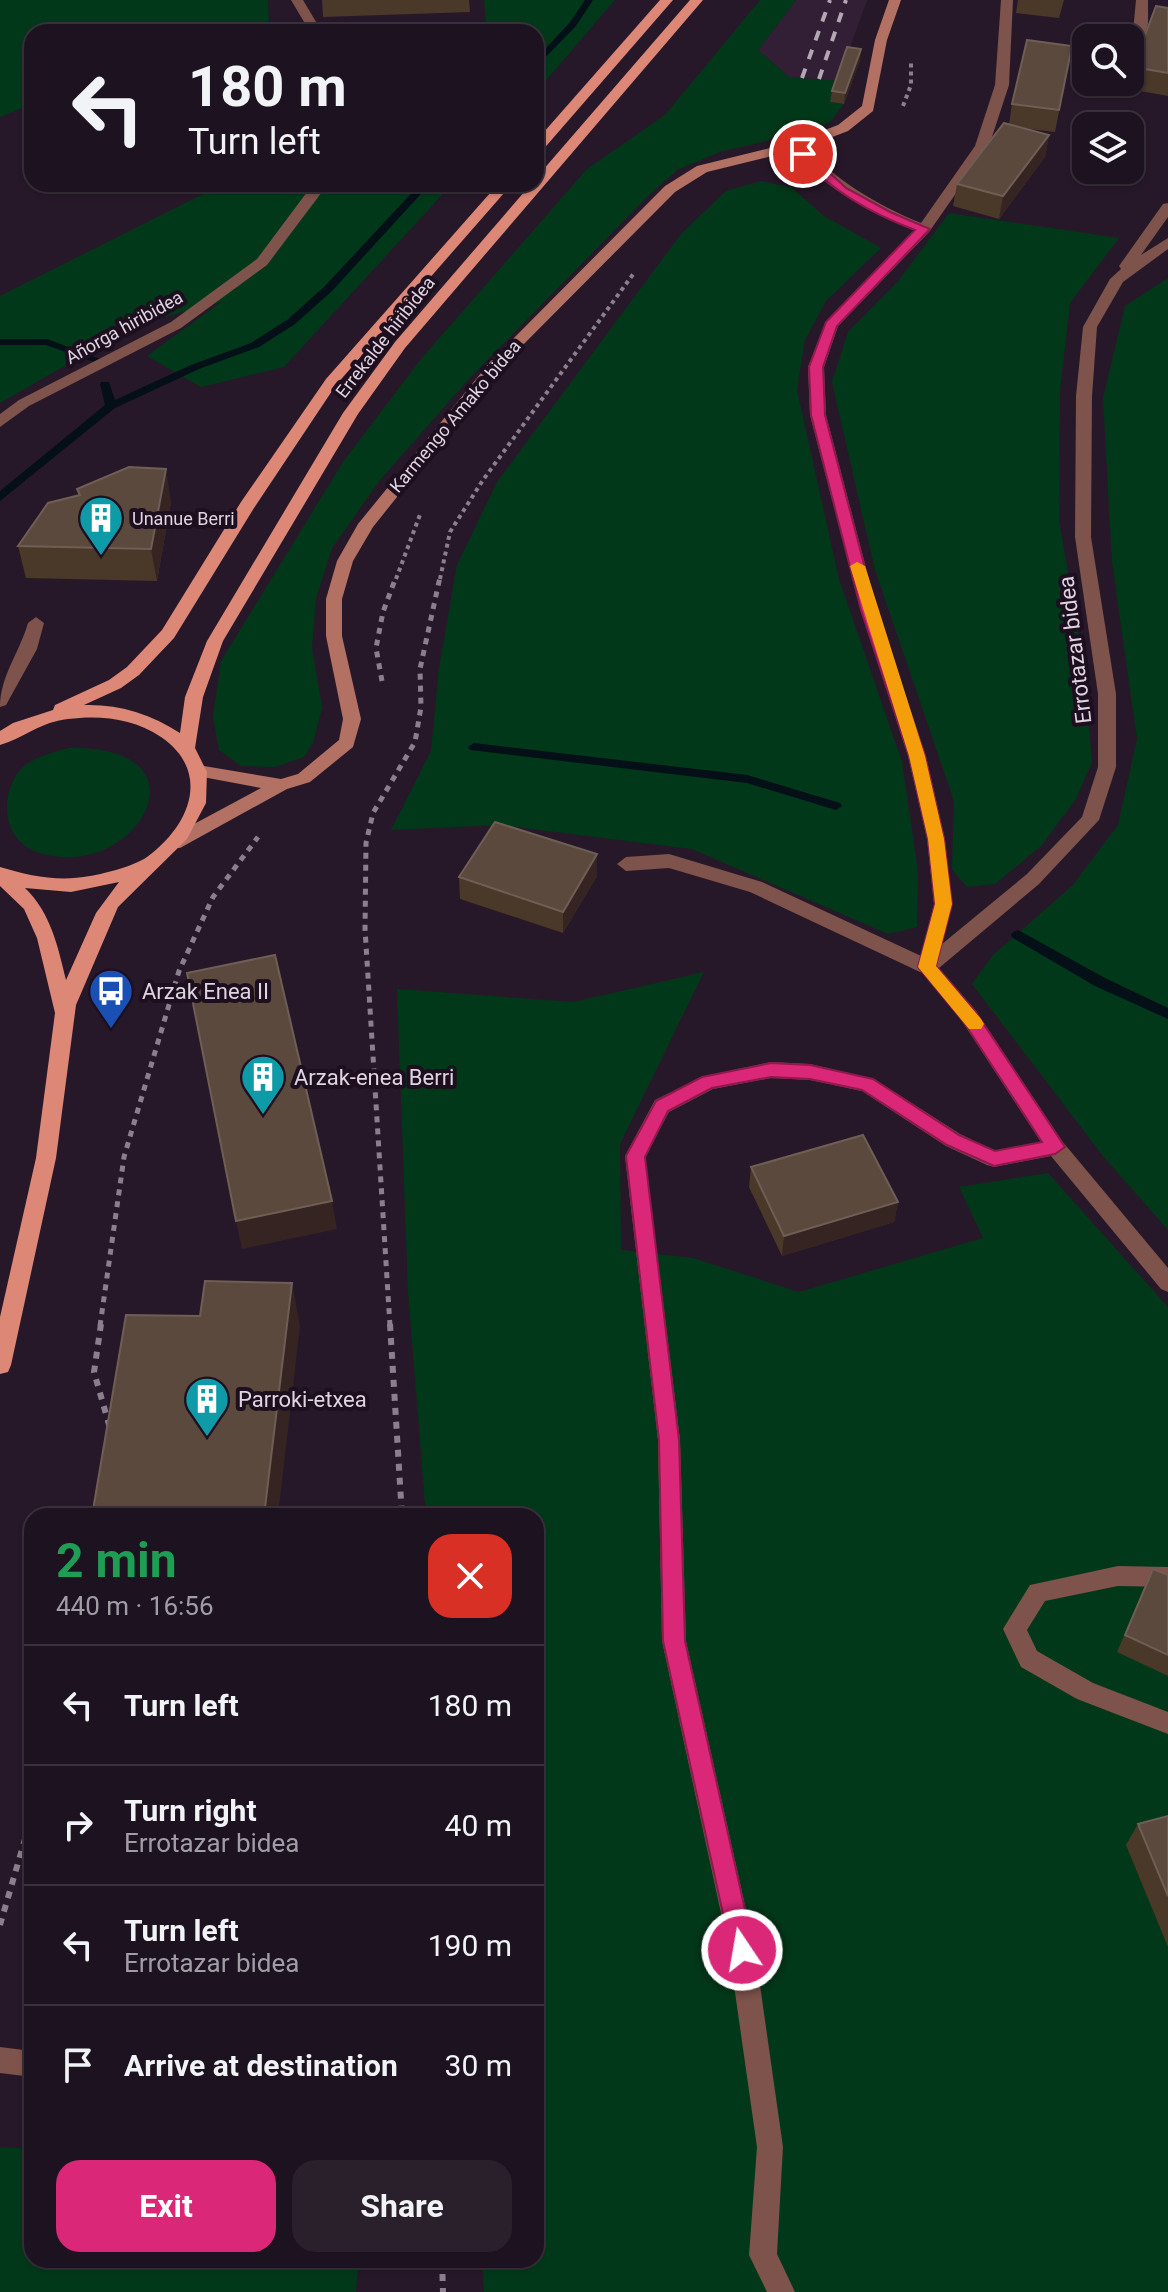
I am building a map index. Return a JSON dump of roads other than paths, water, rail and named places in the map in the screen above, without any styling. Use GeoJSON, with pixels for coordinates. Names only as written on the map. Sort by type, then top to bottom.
{"type":"FeatureCollection","features":[{"type":"Feature","properties":{"kind":"main road"},"geometry":{"type":"LineString","coordinates":[[544,140],[667,0]]}},
{"type":"Feature","properties":{"kind":"main road","name":"Errekalde hiribidea"},"geometry":{"type":"LineString","coordinates":[[544,177],[697,0]]}},
{"type":"Feature","properties":{"kind":"main road","name":"Errekalde hiribidea"},"geometry":{"type":"LineString","coordinates":[[0,739],[115,684],[133,671],[168,634],[247,506],[331,382],[498,192]]}},
{"type":"Feature","properties":{"kind":"main road","name":"Errekalde hiribidea"},"geometry":{"type":"LineString","coordinates":[[186,748],[194,697],[215,641],[351,413],[419,322],[531,192]]}},
{"type":"Feature","properties":{"kind":"main road"},"geometry":{"type":"LineString","coordinates":[[0,1365],[46,1156],[64,1012],[94,937],[113,900],[174,843],[190,823],[199,801],[198,771],[186,748],[166,730],[139,718],[108,712],[41,719]]}},
{"type":"Feature","properties":{"kind":"main road"},"geometry":{"type":"LineString","coordinates":[[0,874],[34,885],[87,885],[121,876],[152,861]]}},
{"type":"Feature","properties":{"kind":"main road"},"geometry":{"type":"LineString","coordinates":[[0,874],[31,905],[46,938],[64,1012]]}},
{"type":"Feature","properties":{"kind":"street"},"geometry":{"type":"LineString","coordinates":[[297,0],[311,24]]}},
{"type":"Feature","properties":{"kind":"street"},"geometry":{"type":"LineString","coordinates":[[895,0],[881,40],[868,108],[843,128],[796,146],[820,173],[842,190],[885,215],[924,229]]}},
{"type":"Feature","properties":{"kind":"street"},"geometry":{"type":"LineString","coordinates":[[927,967],[943,904],[936,839],[917,756],[869,610],[822,430],[816,367],[831,325],[924,229],[982,146],[1002,85],[1007,0]]}},
{"type":"Feature","properties":{"kind":"street"},"geometry":{"type":"LineString","coordinates":[[1142,0],[1142,24]]}},
{"type":"Feature","properties":{"kind":"street","name":"Karmengo Amako bidea"},"geometry":{"type":"LineString","coordinates":[[174,843],[281,785],[304,778],[347,743],[352,719],[334,636],[334,599],[345,561],[366,524],[495,365],[670,189],[702,169],[796,146]]}},
{"type":"Feature","properties":{"kind":"street","name":"Añorga hiribidea"},"geometry":{"type":"LineString","coordinates":[[0,422],[24,403],[176,325],[262,262],[315,192]]}},
{"type":"Feature","properties":{"kind":"street","name":"Errotazar bidea"},"geometry":{"type":"LineString","coordinates":[[927,967],[1033,879],[1090,820],[1107,767],[1107,694],[1083,537],[1084,396],[1090,327],[1117,279],[1168,207]]}},
{"type":"Feature","properties":{"kind":"street","name":"Errotazar bidea"},"geometry":{"type":"LineString","coordinates":[[1117,279],[1168,242]]}},
{"type":"Feature","properties":{"kind":"street"},"geometry":{"type":"LineString","coordinates":[[0,701],[29,649],[36,623]]}},
{"type":"Feature","properties":{"kind":"street"},"geometry":{"type":"LineString","coordinates":[[198,771],[281,785]]}},
{"type":"Feature","properties":{"kind":"street"},"geometry":{"type":"LineString","coordinates":[[626,864],[669,861],[756,887],[927,967],[969,1016],[1055,1147],[1168,1283]]}},
{"type":"Feature","properties":{"kind":"street"},"geometry":{"type":"LineString","coordinates":[[781,2292],[763,2255],[770,2147],[742,1950],[674,1641],[669,1440],[635,1156],[662,1106],[709,1082],[771,1070],[810,1072],[867,1084],[953,1140],[994,1159],[1055,1147]]}},
{"type":"Feature","properties":{"kind":"street"},"geometry":{"type":"LineString","coordinates":[[1168,1577],[1118,1576],[1038,1592],[1015,1629],[1029,1659],[1085,1691],[1168,1723]]}},
{"type":"Feature","properties":{"kind":"street"},"geometry":{"type":"LineString","coordinates":[[0,2060],[24,2063]]}},
{"type":"Feature","properties":{"kind":"waterway"},"geometry":{"type":"LineString","coordinates":[[544,55],[573,24],[589,0]]}},
{"type":"Feature","properties":{"kind":"waterway"},"geometry":{"type":"LineString","coordinates":[[111,406],[195,367],[255,345],[291,322],[328,289],[418,192]]}},
{"type":"Feature","properties":{"kind":"waterway"},"geometry":{"type":"LineString","coordinates":[[0,342],[47,342],[95,359]]}},
{"type":"Feature","properties":{"kind":"waterway"},"geometry":{"type":"LineString","coordinates":[[105,384],[111,406]]}},
{"type":"Feature","properties":{"kind":"waterway"},"geometry":{"type":"LineString","coordinates":[[0,497],[111,406]]}},
{"type":"Feature","properties":{"kind":"waterway"},"geometry":{"type":"LineString","coordinates":[[474,747],[747,779],[836,806]]}},
{"type":"Feature","properties":{"kind":"waterway"},"geometry":{"type":"LineString","coordinates":[[1018,935],[1100,982],[1168,1014]]}},
{"type":"Feature","properties":{"kind":"railway"},"geometry":{"type":"LineString","coordinates":[[802,78],[830,0]]}},
{"type":"Feature","properties":{"kind":"railway"},"geometry":{"type":"LineString","coordinates":[[819,79],[846,0]]}},
{"type":"Feature","properties":{"kind":"place","name":"Unanue Berri"},"geometry":{"type":"Point","coordinates":[101,557]}},
{"type":"Feature","properties":{"kind":"place","name":"Arzak Enea II"},"geometry":{"type":"Point","coordinates":[111,1030]}},
{"type":"Feature","properties":{"kind":"place","name":"Arzak-enea Berri"},"geometry":{"type":"Point","coordinates":[263,1116]}},
{"type":"Feature","properties":{"kind":"place","name":"Parroki-etxea"},"geometry":{"type":"Point","coordinates":[207,1438]}}]}
